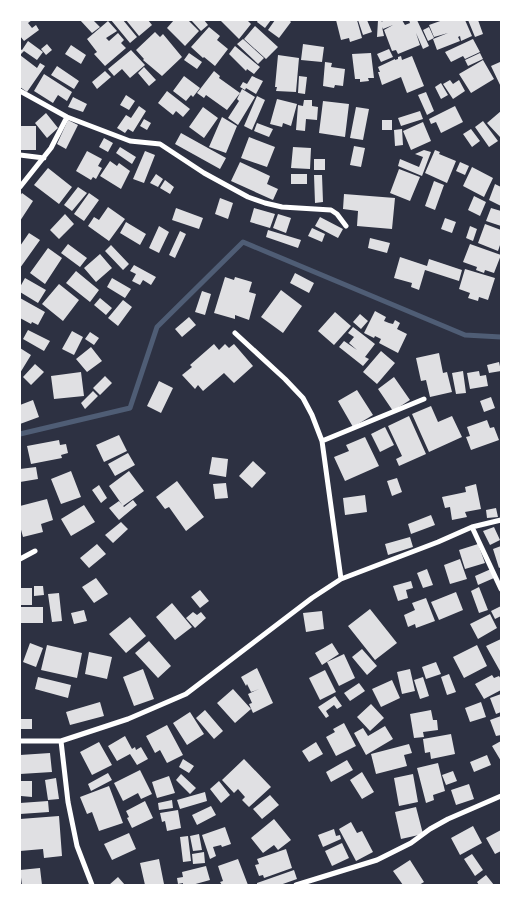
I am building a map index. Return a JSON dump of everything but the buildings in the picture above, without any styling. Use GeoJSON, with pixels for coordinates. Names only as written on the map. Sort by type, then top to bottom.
{"type":"FeatureCollection","features":[{"type":"Feature","properties":{"kind":"street"},"geometry":{"type":"LineString","coordinates":[[20,91],[66,117],[130,141],[160,144],[204,173],[248,197],[282,207],[331,210],[337,214],[346,226]]}},
{"type":"Feature","properties":{"kind":"street"},"geometry":{"type":"LineString","coordinates":[[20,187],[44,158],[59,134],[66,117]]}},
{"type":"Feature","properties":{"kind":"street"},"geometry":{"type":"LineString","coordinates":[[20,155],[44,158]]}},
{"type":"Feature","properties":{"kind":"street"},"geometry":{"type":"LineString","coordinates":[[234,332],[285,379],[302,398],[322,440],[341,578]]}},
{"type":"Feature","properties":{"kind":"street"},"geometry":{"type":"LineString","coordinates":[[322,440],[424,399]]}},
{"type":"Feature","properties":{"kind":"street"},"geometry":{"type":"LineString","coordinates":[[20,741],[61,741],[128,719],[186,694],[341,578],[438,542],[472,527],[501,520]]}},
{"type":"Feature","properties":{"kind":"street"},"geometry":{"type":"LineString","coordinates":[[472,527],[501,589]]}},
{"type":"Feature","properties":{"kind":"street"},"geometry":{"type":"LineString","coordinates":[[20,559],[35,551]]}},
{"type":"Feature","properties":{"kind":"street"},"geometry":{"type":"LineString","coordinates":[[61,741],[68,802],[77,846],[92,885]]}},
{"type":"Feature","properties":{"kind":"street"},"geometry":{"type":"LineString","coordinates":[[296,885],[377,860],[411,843],[448,819],[501,796]]}},
{"type":"Feature","properties":{"kind":"waterway"},"geometry":{"type":"LineString","coordinates":[[20,434],[130,408],[157,327],[243,242],[465,335],[501,337]]}}]}
